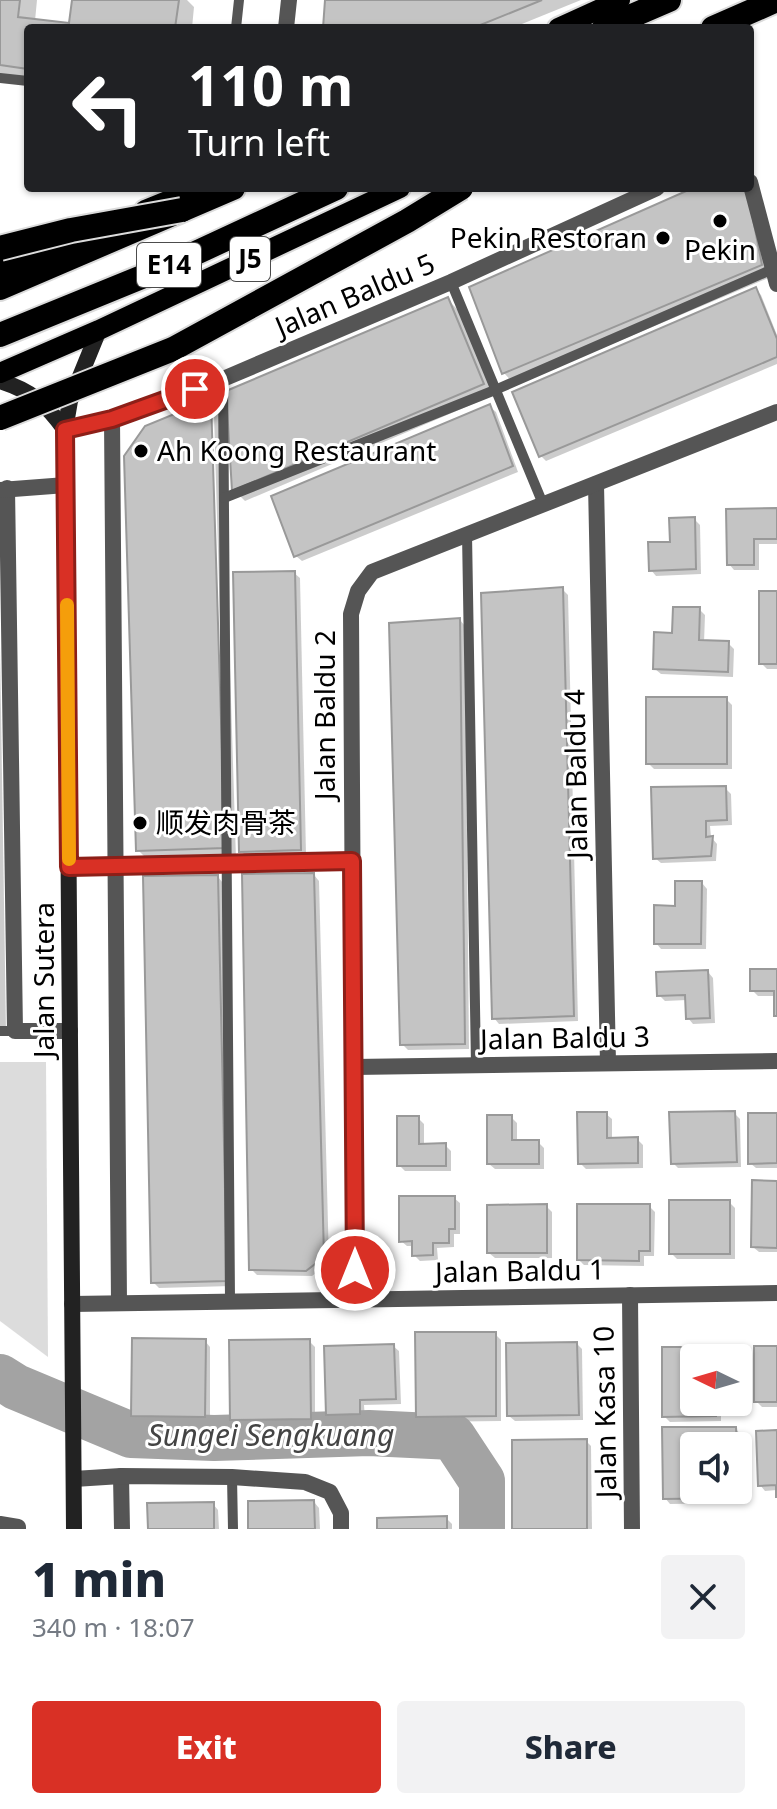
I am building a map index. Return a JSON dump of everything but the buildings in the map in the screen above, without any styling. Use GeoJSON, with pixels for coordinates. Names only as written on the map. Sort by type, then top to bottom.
{"type":"FeatureCollection","features":[{"type":"Feature","properties":{"kind":"highway"},"geometry":{"type":"LineString","coordinates":[[613,24],[669,0]]}},
{"type":"Feature","properties":{"kind":"highway"},"geometry":{"type":"LineString","coordinates":[[745,22],[777,0]]}},
{"type":"Feature","properties":{"kind":"highway","name":"E14"},"geometry":{"type":"LineString","coordinates":[[0,288],[224,192]]}},
{"type":"Feature","properties":{"kind":"highway","name":"E14"},"geometry":{"type":"LineString","coordinates":[[0,335],[159,270],[327,192]]}},
{"type":"Feature","properties":{"kind":"highway"},"geometry":{"type":"LineString","coordinates":[[0,418],[173,349],[454,192]]}},
{"type":"Feature","properties":{"kind":"highway"},"geometry":{"type":"LineString","coordinates":[[0,248],[71,230],[182,210]]}},
{"type":"Feature","properties":{"kind":"main road"},"geometry":{"type":"LineString","coordinates":[[567,24],[620,0]]}},
{"type":"Feature","properties":{"kind":"main road"},"geometry":{"type":"LineString","coordinates":[[0,267],[189,192]]}},
{"type":"Feature","properties":{"kind":"main road","name":"J5"},"geometry":{"type":"LineString","coordinates":[[0,373],[99,330],[392,192]]}},
{"type":"Feature","properties":{"kind":"street"},"geometry":{"type":"LineString","coordinates":[[286,24],[289,0]]}},
{"type":"Feature","properties":{"kind":"street","name":"Jalan Baldu 5"},"geometry":{"type":"LineString","coordinates":[[65,430],[112,419],[223,379],[451,282],[648,192]]}},
{"type":"Feature","properties":{"kind":"street"},"geometry":{"type":"LineString","coordinates":[[753,192],[775,277]]}},
{"type":"Feature","properties":{"kind":"street","name":"Jalan Sutera"},"geometry":{"type":"LineString","coordinates":[[74,1529],[65,430],[73,392],[99,330]]}},
{"type":"Feature","properties":{"kind":"street"},"geometry":{"type":"LineString","coordinates":[[0,381],[31,393],[49,408],[65,430]]}},
{"type":"Feature","properties":{"kind":"street","name":"Jalan Baldu 2"},"geometry":{"type":"LineString","coordinates":[[355,1299],[351,614],[358,591],[372,572],[777,412]]}},
{"type":"Feature","properties":{"kind":"street"},"geometry":{"type":"LineString","coordinates":[[112,419],[119,1303]]}},
{"type":"Feature","properties":{"kind":"street","name":"Jalan Baldu 4"},"geometry":{"type":"LineString","coordinates":[[596,484],[608,1063]]}},
{"type":"Feature","properties":{"kind":"street"},"geometry":{"type":"LineString","coordinates":[[66,485],[4,489],[7,1031],[70,1031]]}},
{"type":"Feature","properties":{"kind":"street"},"geometry":{"type":"LineString","coordinates":[[69,867],[116,866]]}},
{"type":"Feature","properties":{"kind":"street","name":"Jalan Baldu 3"},"geometry":{"type":"LineString","coordinates":[[354,1067],[777,1061]]}},
{"type":"Feature","properties":{"kind":"street","name":"Jalan Baldu 1"},"geometry":{"type":"LineString","coordinates":[[72,1304],[777,1293]]}},
{"type":"Feature","properties":{"kind":"street","name":"Jalan Kasa 10"},"geometry":{"type":"LineString","coordinates":[[630,1295],[632,1529]]}},
{"type":"Feature","properties":{"kind":"street"},"geometry":{"type":"LineString","coordinates":[[121,1476],[122,1529]]}},
{"type":"Feature","properties":{"kind":"street"},"geometry":{"type":"LineString","coordinates":[[74,1479],[121,1476],[232,1477],[305,1482],[330,1492],[341,1513],[341,1529]]}},
{"type":"Feature","properties":{"kind":"street"},"geometry":{"type":"LineString","coordinates":[[0,1524],[18,1529]]}},
{"type":"Feature","properties":{"kind":"lane"},"geometry":{"type":"LineString","coordinates":[[236,24],[239,0]]}},
{"type":"Feature","properties":{"kind":"lane"},"geometry":{"type":"LineString","coordinates":[[0,78],[24,81]]}},
{"type":"Feature","properties":{"kind":"lane"},"geometry":{"type":"LineString","coordinates":[[224,498],[775,277]]}},
{"type":"Feature","properties":{"kind":"lane"},"geometry":{"type":"LineString","coordinates":[[451,282],[543,504]]}},
{"type":"Feature","properties":{"kind":"lane"},"geometry":{"type":"LineString","coordinates":[[223,379],[230,1301]]}},
{"type":"Feature","properties":{"kind":"lane"},"geometry":{"type":"LineString","coordinates":[[467,534],[476,1065]]}},
{"type":"Feature","properties":{"kind":"lane"},"geometry":{"type":"LineString","coordinates":[[116,866],[352,861]]}},
{"type":"Feature","properties":{"kind":"lane"},"geometry":{"type":"LineString","coordinates":[[232,1477],[233,1529]]}},
{"type":"Feature","properties":{"kind":"shaded area"},"geometry":{"type":"Polygon","coordinates":[[[0,1062],[46,1062],[48,1357],[0,1321],[0,1062]]]}},
{"type":"Feature","properties":{"kind":"waterway","name":"Sungei Sengkuang"},"geometry":{"type":"LineString","coordinates":[[0,1377],[16,1387],[131,1435],[214,1438],[369,1433],[453,1437],[482,1481],[482,1529]]}},
{"type":"Feature","properties":{"kind":"slow traffic"},"geometry":{"type":"LineString","coordinates":[[67,605],[69,859]]}},
{"type":"Feature","properties":{"kind":"place","name":"Pekin"},"geometry":{"type":"Point","coordinates":[720,221]}},
{"type":"Feature","properties":{"kind":"place","name":"Pekin Restoran"},"geometry":{"type":"Point","coordinates":[663,238]}},
{"type":"Feature","properties":{"kind":"place","name":"Ah Koong Restaurant"},"geometry":{"type":"Point","coordinates":[141,451]}},
{"type":"Feature","properties":{"kind":"place","name":"顺发肉骨茶"},"geometry":{"type":"Point","coordinates":[140,823]}},
{"type":"Feature","properties":{"kind":"route"},"geometry":{"type":"LineString","coordinates":[[195,389],[112,419],[65,430],[69,867],[352,861],[355,1270]]}}]}
